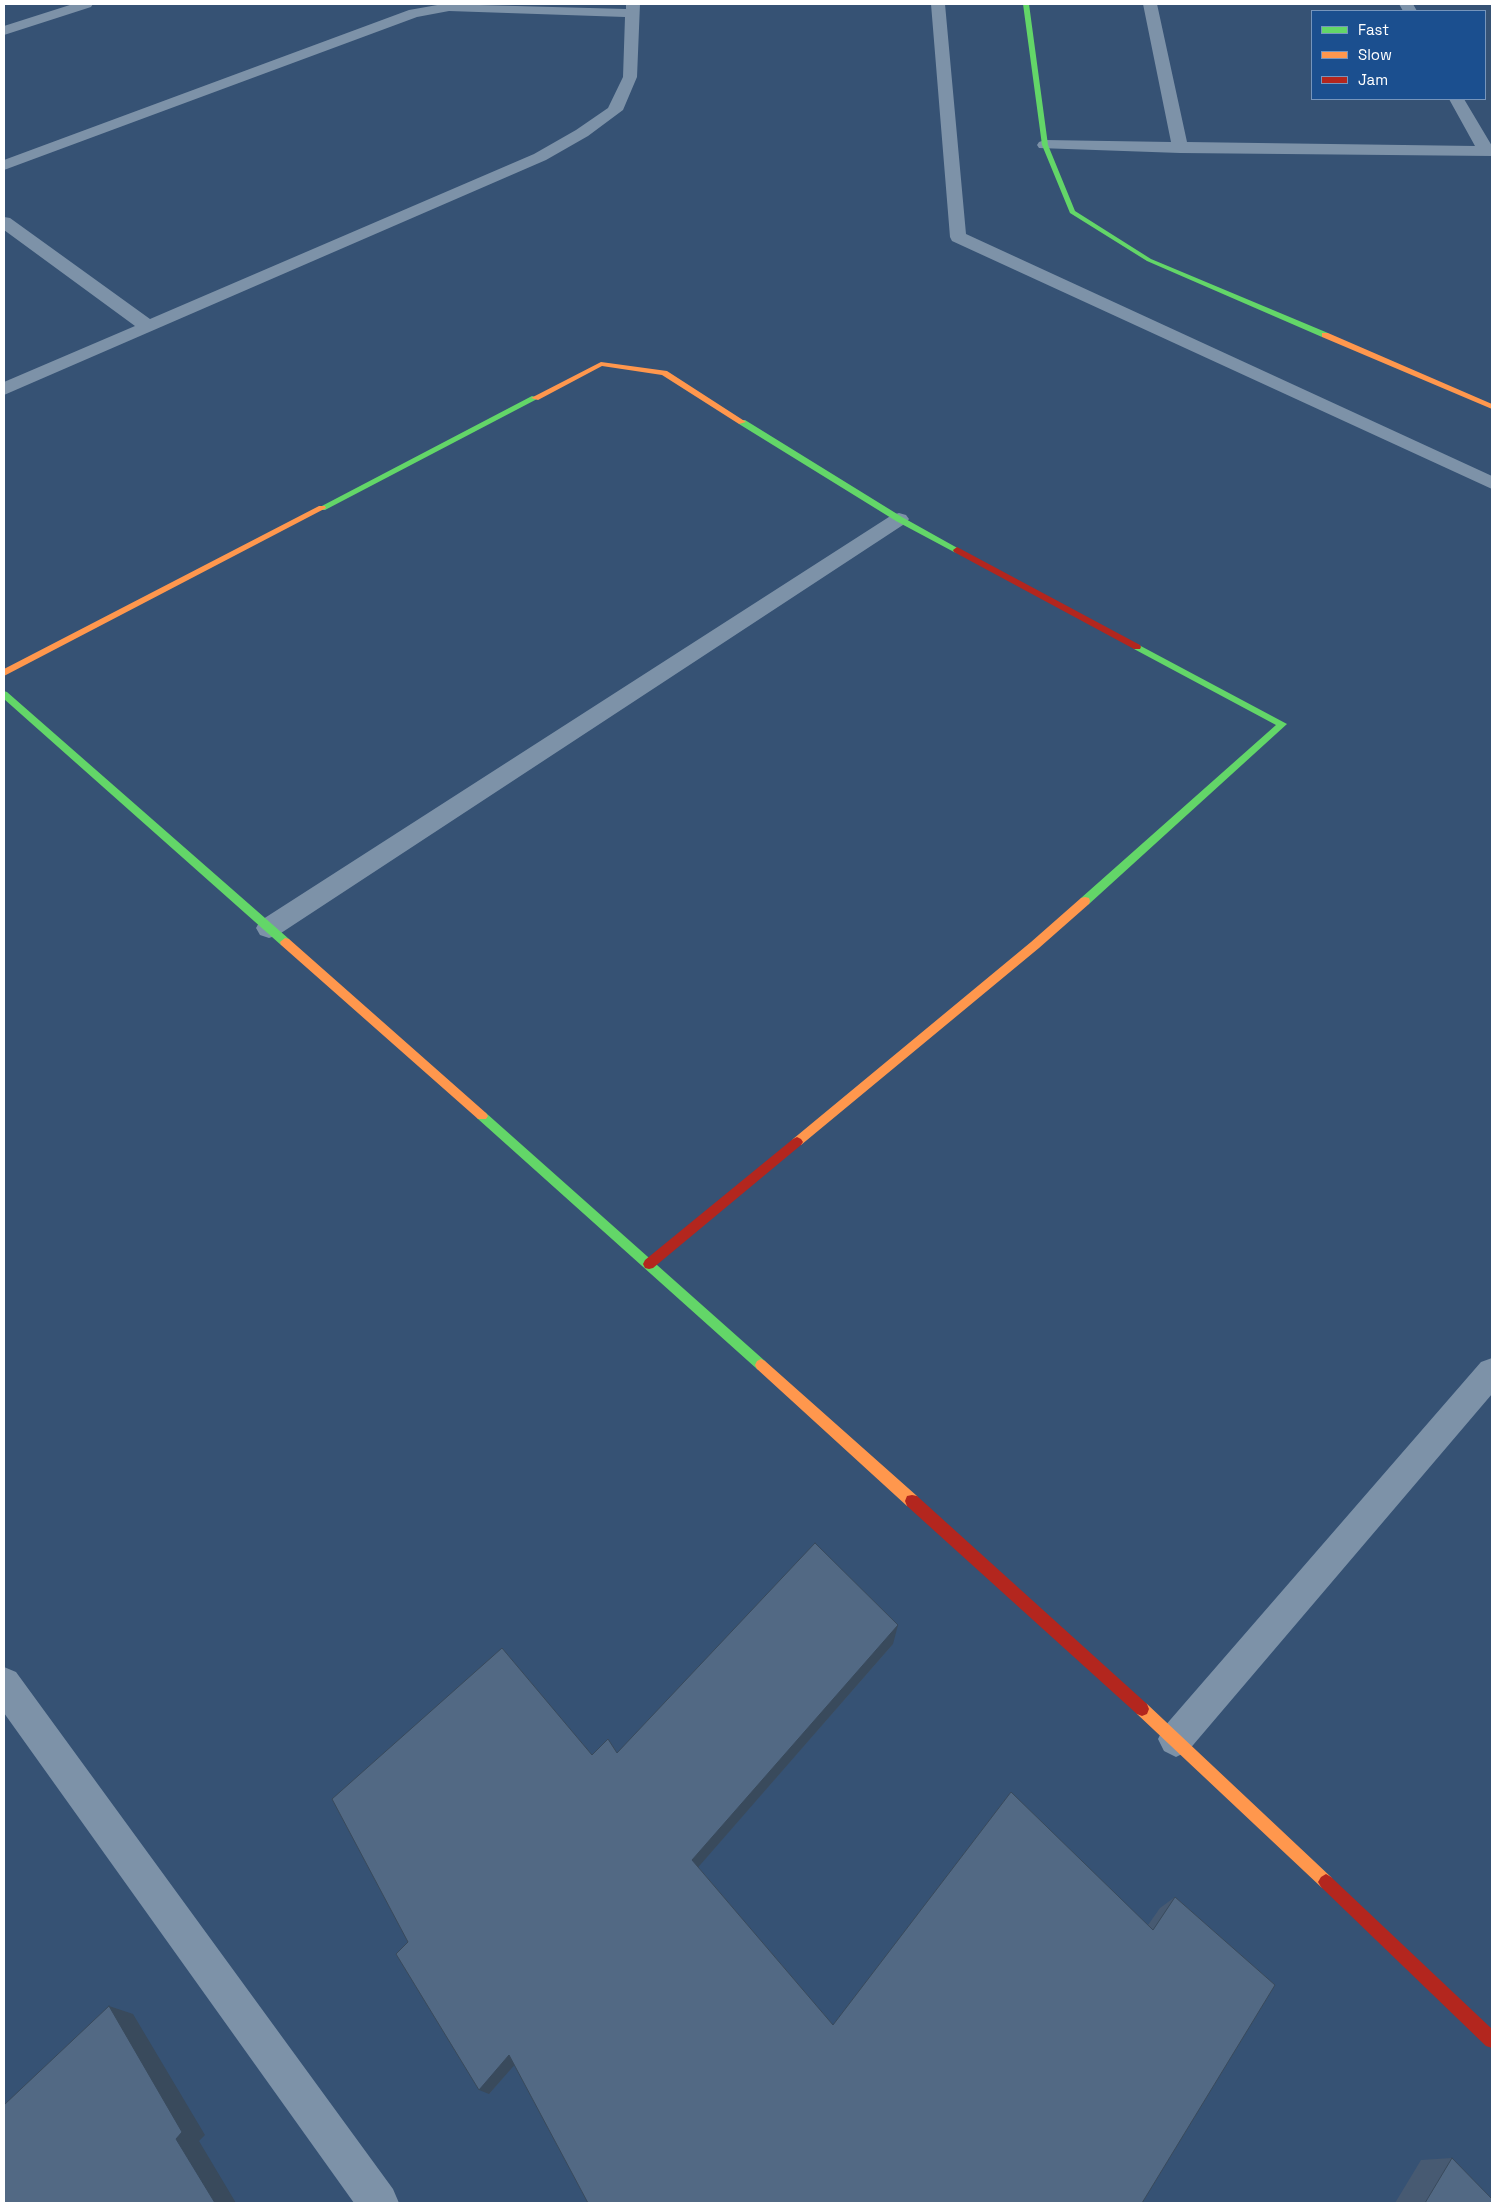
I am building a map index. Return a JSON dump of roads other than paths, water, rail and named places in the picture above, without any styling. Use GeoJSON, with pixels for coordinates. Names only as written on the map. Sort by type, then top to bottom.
{"type":"FeatureCollection","features":[{"type":"Feature","properties":{"kind":"street"},"geometry":{"type":"LineString","coordinates":[[4,31],[86,4]]}},
{"type":"Feature","properties":{"kind":"street"},"geometry":{"type":"LineString","coordinates":[[938,4],[958,237],[1492,483]]}},
{"type":"Feature","properties":{"kind":"street"},"geometry":{"type":"LineString","coordinates":[[1026,4],[1045,146],[1072,212],[1149,260],[1492,407]]}},
{"type":"Feature","properties":{"kind":"street"},"geometry":{"type":"LineString","coordinates":[[1150,4],[1180,148]]}},
{"type":"Feature","properties":{"kind":"street"},"geometry":{"type":"LineString","coordinates":[[4,165],[414,13],[449,7],[633,8],[630,77],[615,110],[582,133],[540,157],[4,389]]}},
{"type":"Feature","properties":{"kind":"street"},"geometry":{"type":"LineString","coordinates":[[1458,100],[1488,151]]}},
{"type":"Feature","properties":{"kind":"street"},"geometry":{"type":"LineString","coordinates":[[1045,146],[1488,151]]}},
{"type":"Feature","properties":{"kind":"street"},"geometry":{"type":"LineString","coordinates":[[4,222],[149,326]]}},
{"type":"Feature","properties":{"kind":"street"},"geometry":{"type":"LineString","coordinates":[[4,673],[601,364],[664,373],[898,519],[1282,724],[1035,945],[649,1264]]}},
{"type":"Feature","properties":{"kind":"street"},"geometry":{"type":"LineString","coordinates":[[269,928],[898,519]]}},
{"type":"Feature","properties":{"kind":"street"},"geometry":{"type":"LineString","coordinates":[[4,694],[649,1264],[1176,1739],[1492,2040]]}},
{"type":"Feature","properties":{"kind":"street"},"geometry":{"type":"LineString","coordinates":[[1176,1739],[1492,1372]]}},
{"type":"Feature","properties":{"kind":"street"},"geometry":{"type":"LineString","coordinates":[[4,1684],[380,2203]]}}]}
